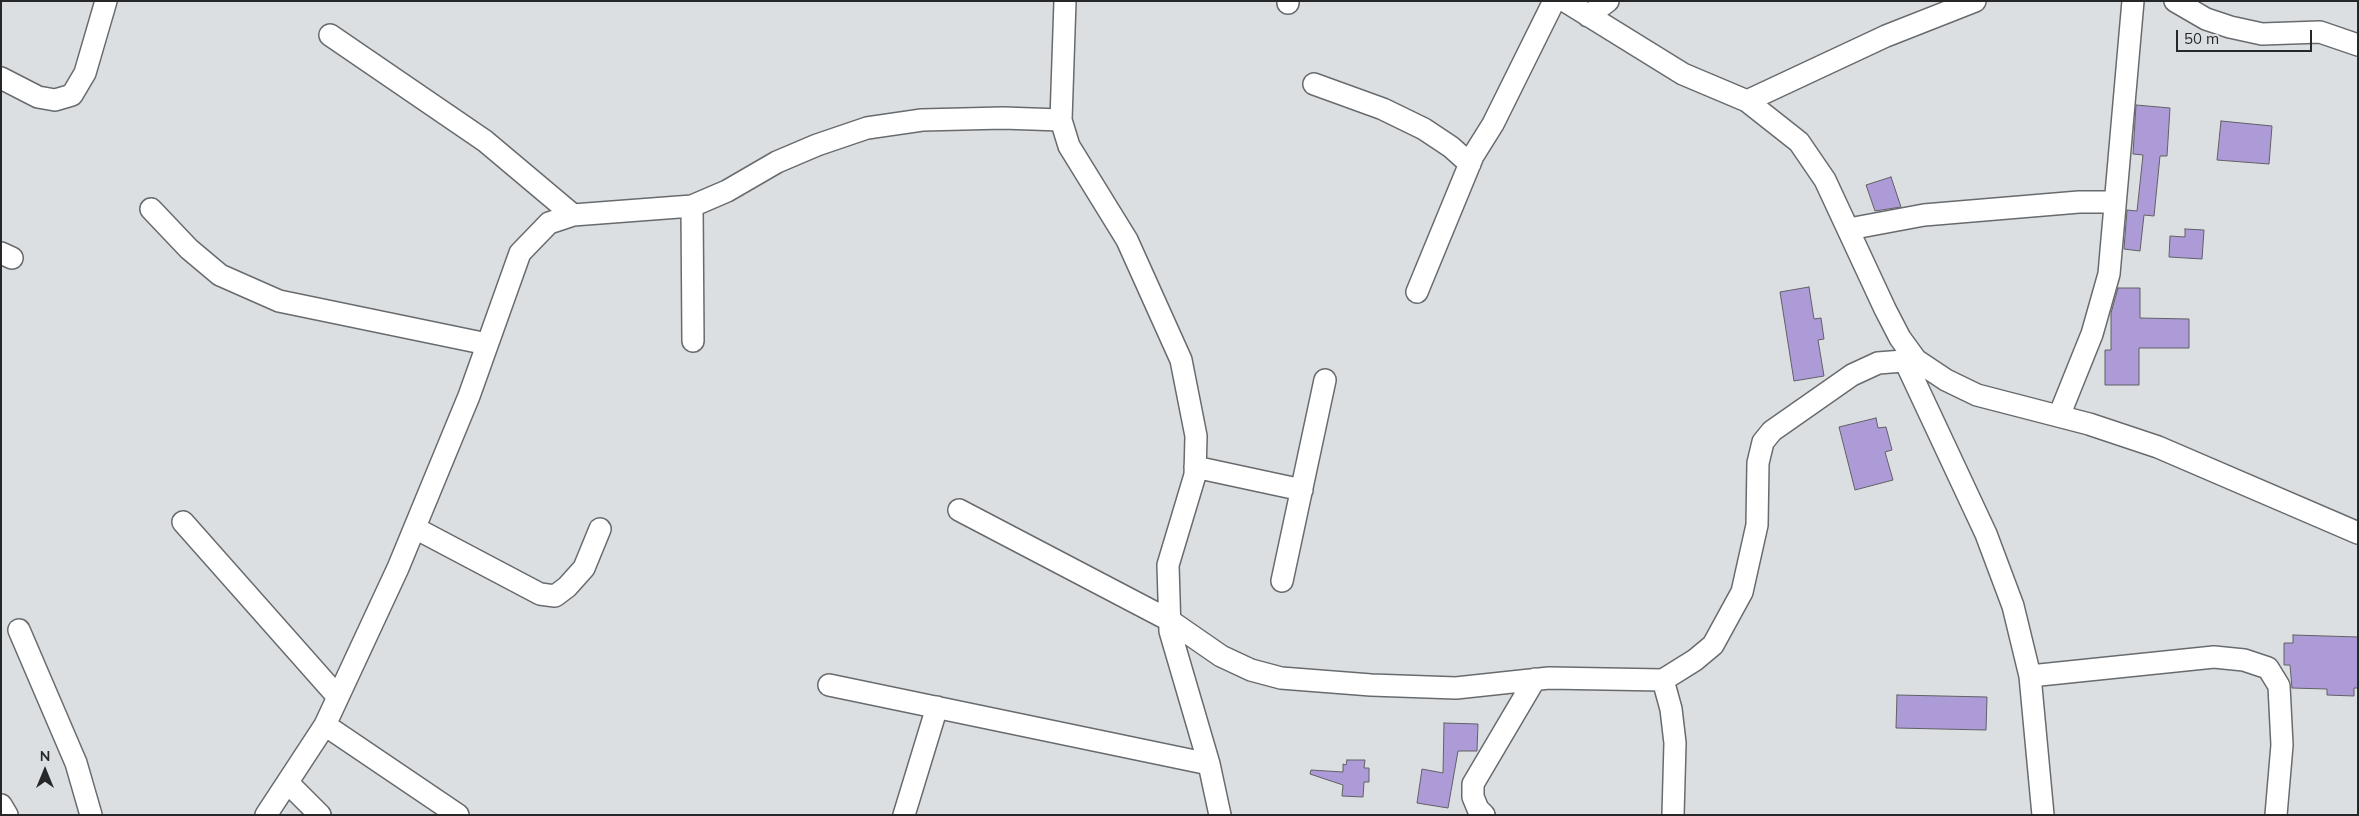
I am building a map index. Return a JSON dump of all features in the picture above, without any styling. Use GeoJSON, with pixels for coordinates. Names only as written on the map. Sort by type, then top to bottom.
{"type":"FeatureCollection","features":[{"type":"Feature","properties":{"kind":"street"},"geometry":{"type":"LineString","coordinates":[[1,78],[38,97],[55,100],[72,95],[86,73],[106,1]]}},
{"type":"Feature","properties":{"kind":"street"},"geometry":{"type":"LineString","coordinates":[[1065,1],[1061,120],[1069,146],[1127,240],[1181,360],[1196,436],[1195,467],[1184,518],[1168,565],[1169,620],[1170,631],[1209,764],[1220,815]]}},
{"type":"Feature","properties":{"kind":"street"},"geometry":{"type":"LineString","coordinates":[[1417,292],[1470,164],[1493,124],[1554,1]]}},
{"type":"Feature","properties":{"kind":"street"},"geometry":{"type":"LineString","coordinates":[[1565,1],[1684,74],[1747,102],[1799,142],[1825,180],[1900,338],[1986,534],[2013,606],[2030,676],[2042,815]]}},
{"type":"Feature","properties":{"kind":"street"},"geometry":{"type":"LineString","coordinates":[[1588,16],[1608,1]]}},
{"type":"Feature","properties":{"kind":"street"},"geometry":{"type":"LineString","coordinates":[[1747,102],[1886,36],[1975,1]]}},
{"type":"Feature","properties":{"kind":"street"},"geometry":{"type":"LineString","coordinates":[[2059,416],[2092,334],[2109,274],[2133,1]]}},
{"type":"Feature","properties":{"kind":"street"},"geometry":{"type":"LineString","coordinates":[[2175,1],[2206,19],[2230,28],[2262,34],[2320,32],[2358,44]]}},
{"type":"Feature","properties":{"kind":"street"},"geometry":{"type":"LineString","coordinates":[[330,35],[484,142],[573,215]]}},
{"type":"Feature","properties":{"kind":"street"},"geometry":{"type":"LineString","coordinates":[[1314,84],[1383,109],[1424,129],[1451,147],[1470,164]]}},
{"type":"Feature","properties":{"kind":"street"},"geometry":{"type":"LineString","coordinates":[[266,815],[325,725],[415,528],[468,396],[520,253],[549,223],[573,215],[692,206],[727,191],[777,162],[817,145],[867,128],[922,120],[1002,118],[1061,120]]}},
{"type":"Feature","properties":{"kind":"street"},"geometry":{"type":"LineString","coordinates":[[1848,229],[1924,215],[2070,202],[2115,202]]}},
{"type":"Feature","properties":{"kind":"street"},"geometry":{"type":"LineString","coordinates":[[692,206],[693,341]]}},
{"type":"Feature","properties":{"kind":"street"},"geometry":{"type":"LineString","coordinates":[[150,208],[189,248],[220,275],[279,301],[487,344]]}},
{"type":"Feature","properties":{"kind":"street"},"geometry":{"type":"LineString","coordinates":[[959,510],[1169,620],[1221,656],[1251,670],[1280,678],[1372,685],[1456,688],[1535,679],[1588,677],[1663,680],[1695,660],[1713,644],[1742,592],[1757,526],[1758,463],[1763,442],[1772,431],[1852,375],[1878,363],[1910,361],[1977,395],[2090,424],[2158,447],[2358,533]]}},
{"type":"Feature","properties":{"kind":"street"},"geometry":{"type":"LineString","coordinates":[[1282,581],[1325,380]]}},
{"type":"Feature","properties":{"kind":"street"},"geometry":{"type":"LineString","coordinates":[[1195,467],[1302,490]]}},
{"type":"Feature","properties":{"kind":"street"},"geometry":{"type":"LineString","coordinates":[[183,522],[338,696]]}},
{"type":"Feature","properties":{"kind":"street"},"geometry":{"type":"LineString","coordinates":[[415,528],[540,594],[555,596],[567,587],[584,568],[600,529]]}},
{"type":"Feature","properties":{"kind":"street"},"geometry":{"type":"LineString","coordinates":[[19,630],[76,763],[91,815]]}},
{"type":"Feature","properties":{"kind":"street"},"geometry":{"type":"LineString","coordinates":[[2030,676],[2214,657],[2244,660],[2268,668],[2279,686],[2282,745],[2276,815]]}},
{"type":"Feature","properties":{"kind":"street"},"geometry":{"type":"LineString","coordinates":[[1484,815],[1478,809],[1473,797],[1473,784],[1535,679]]}},
{"type":"Feature","properties":{"kind":"street"},"geometry":{"type":"LineString","coordinates":[[1663,680],[1671,708],[1675,742],[1673,815]]}},
{"type":"Feature","properties":{"kind":"street"},"geometry":{"type":"LineString","coordinates":[[829,684],[1209,764]]}},
{"type":"Feature","properties":{"kind":"street"},"geometry":{"type":"LineString","coordinates":[[904,815],[938,707]]}},
{"type":"Feature","properties":{"kind":"street"},"geometry":{"type":"LineString","coordinates":[[325,725],[458,815]]}},
{"type":"Feature","properties":{"kind":"street"},"geometry":{"type":"LineString","coordinates":[[288,783],[320,815]]}},
{"type":"Feature","properties":{"kind":"street"},"geometry":{"type":"LineString","coordinates":[[1,805],[7,815]]}},
{"type":"Feature","properties":{"kind":"building"},"geometry":{"type":"Polygon","coordinates":[[[2136,105],[2170,108],[2167,156],[2160,156],[2154,216],[2144,215],[2140,251],[2124,249],[2127,210],[2137,211],[2143,155],[2133,154],[2136,105]]]}},
{"type":"Feature","properties":{"kind":"building"},"geometry":{"type":"Polygon","coordinates":[[[2221,121],[2272,126],[2269,164],[2217,160],[2221,121]]]}},
{"type":"Feature","properties":{"kind":"building"},"geometry":{"type":"Polygon","coordinates":[[[1891,177],[1901,207],[1875,211],[1866,185],[1891,177]]]}},
{"type":"Feature","properties":{"kind":"building"},"geometry":{"type":"Polygon","coordinates":[[[2185,229],[2204,230],[2202,259],[2169,257],[2170,236],[2185,237],[2185,229]]]}},
{"type":"Feature","properties":{"kind":"building"},"geometry":{"type":"Polygon","coordinates":[[[1809,287],[1814,319],[1821,318],[1824,339],[1818,340],[1824,376],[1794,381],[1780,292],[1809,287]]]}},
{"type":"Feature","properties":{"kind":"building"},"geometry":{"type":"Polygon","coordinates":[[[2118,288],[2140,288],[2140,318],[2189,319],[2189,348],[2139,348],[2139,385],[2105,385],[2105,350],[2111,350],[2111,313],[2118,288]]]}},
{"type":"Feature","properties":{"kind":"building"},"geometry":{"type":"Polygon","coordinates":[[[1876,418],[1878,428],[1886,427],[1892,450],[1885,452],[1893,480],[1855,490],[1839,427],[1876,418]]]}},
{"type":"Feature","properties":{"kind":"building"},"geometry":{"type":"Polygon","coordinates":[[[2293,635],[2358,637],[2358,688],[2354,688],[2354,696],[2327,695],[2327,689],[2292,688],[2290,665],[2284,665],[2284,643],[2293,643],[2293,635]]]}},
{"type":"Feature","properties":{"kind":"building"},"geometry":{"type":"Polygon","coordinates":[[[1897,695],[1987,697],[1986,730],[1896,728],[1897,695]]]}},
{"type":"Feature","properties":{"kind":"building"},"geometry":{"type":"Polygon","coordinates":[[[1444,723],[1478,724],[1477,751],[1458,751],[1448,808],[1417,803],[1422,769],[1443,773],[1444,723]]]}},
{"type":"Feature","properties":{"kind":"building"},"geometry":{"type":"Polygon","coordinates":[[[1347,760],[1365,760],[1364,768],[1369,768],[1369,782],[1364,782],[1363,797],[1342,796],[1343,785],[1310,774],[1311,770],[1343,772],[1343,764],[1346,765],[1347,760]]]}}]}
